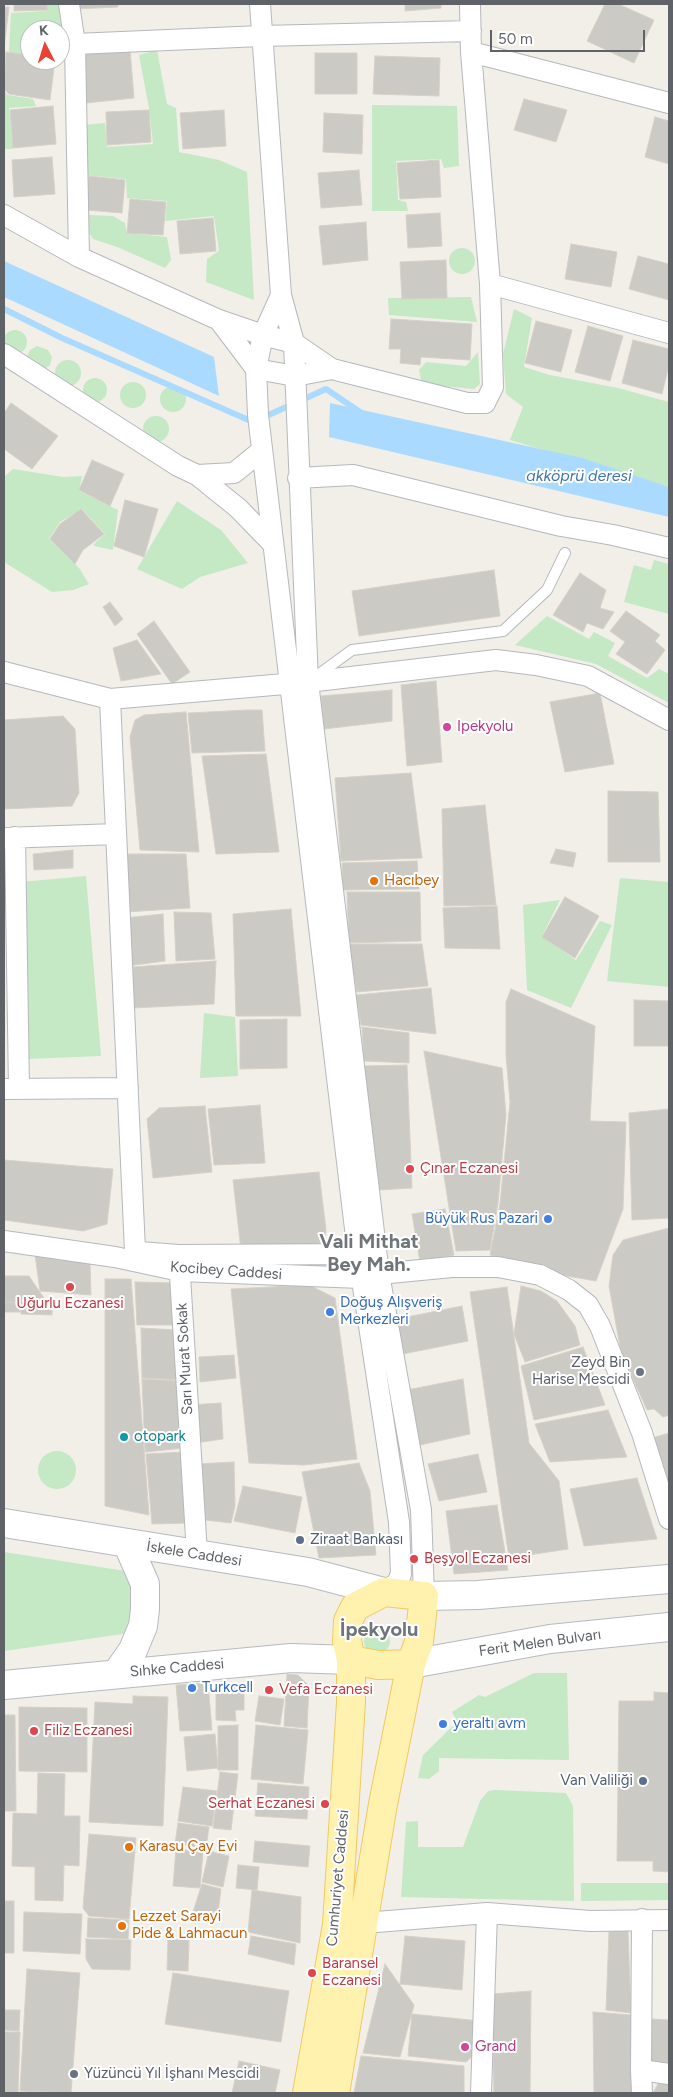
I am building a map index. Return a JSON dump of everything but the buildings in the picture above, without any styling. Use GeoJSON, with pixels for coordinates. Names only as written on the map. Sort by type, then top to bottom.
{"type":"FeatureCollection","features":[{"type":"Feature","properties":{"kind":"main road","name":"İskele Caddesi"},"geometry":{"type":"LineString","coordinates":[[4,1523],[128,1545],[308,1572],[384,1592]]}},
{"type":"Feature","properties":{"kind":"main road"},"geometry":{"type":"LineString","coordinates":[[117,1673],[133,1650],[143,1626],[145,1609],[145,1584],[128,1545]]}},
{"type":"Feature","properties":{"kind":"main road"},"geometry":{"type":"LineString","coordinates":[[424,1596],[420,1635],[411,1664],[378,1665],[351,1660],[347,1641],[348,1622],[355,1607],[384,1592],[424,1596],[478,1595],[669,1579]]}},
{"type":"Feature","properties":{"kind":"main road","name":"Ferit Melen Bulvarı"},"geometry":{"type":"LineString","coordinates":[[411,1664],[550,1639],[669,1627]]}},
{"type":"Feature","properties":{"kind":"main road","name":"Sıhke Caddesi"},"geometry":{"type":"LineString","coordinates":[[4,1685],[290,1658],[351,1660]]}},
{"type":"Feature","properties":{"kind":"main road","name":"Cumhuriyet Caddesi"},"geometry":{"type":"LineString","coordinates":[[335,2093],[350,1924],[351,1660]]}},
{"type":"Feature","properties":{"kind":"main road","name":"Cumhuriyet Caddesi"},"geometry":{"type":"LineString","coordinates":[[307,2093],[383,1804],[411,1664]]}},
{"type":"Feature","properties":{"kind":"street"},"geometry":{"type":"LineString","coordinates":[[69,4],[75,44],[79,257]]}},
{"type":"Feature","properties":{"kind":"street"},"geometry":{"type":"LineString","coordinates":[[260,4],[281,295],[294,343],[296,376],[299,682],[358,1254],[370,1276],[421,1510],[424,1596]]}},
{"type":"Feature","properties":{"kind":"street"},"geometry":{"type":"LineString","coordinates":[[4,215],[79,257],[220,320],[263,335],[294,343],[332,369],[467,403],[486,403],[493,388],[490,284],[471,52],[470,4]]}},
{"type":"Feature","properties":{"kind":"street"},"geometry":{"type":"LineString","coordinates":[[75,44],[261,36],[470,31]]}},
{"type":"Feature","properties":{"kind":"street"},"geometry":{"type":"LineString","coordinates":[[471,52],[669,102]]}},
{"type":"Feature","properties":{"kind":"street"},"geometry":{"type":"LineString","coordinates":[[490,284],[669,333]]}},
{"type":"Feature","properties":{"kind":"street"},"geometry":{"type":"LineString","coordinates":[[281,295],[263,335],[256,369],[258,415],[273,544],[299,682],[400,1537],[401,1574],[397,1583],[384,1592]]}},
{"type":"Feature","properties":{"kind":"street"},"geometry":{"type":"LineString","coordinates":[[220,320],[256,369],[296,376],[332,369]]}},
{"type":"Feature","properties":{"kind":"street"},"geometry":{"type":"LineString","coordinates":[[4,354],[178,466],[197,475],[238,508],[273,544]]}},
{"type":"Feature","properties":{"kind":"street"},"geometry":{"type":"LineString","coordinates":[[197,475],[234,473],[262,451]]}},
{"type":"Feature","properties":{"kind":"street"},"geometry":{"type":"LineString","coordinates":[[298,478],[353,476],[561,526],[613,535],[669,548]]}},
{"type":"Feature","properties":{"kind":"street"},"geometry":{"type":"LineString","coordinates":[[4,672],[110,699],[299,682],[496,660],[536,664],[588,676],[669,720]]}},
{"type":"Feature","properties":{"kind":"street"},"geometry":{"type":"LineString","coordinates":[[110,699],[135,1251]]}},
{"type":"Feature","properties":{"kind":"street"},"geometry":{"type":"LineString","coordinates":[[116,834],[9,838],[11,1089],[128,1088]]}},
{"type":"Feature","properties":{"kind":"street","name":"Kocibey Caddesi"},"geometry":{"type":"LineString","coordinates":[[4,1231],[135,1251],[179,1263],[358,1254]]}},
{"type":"Feature","properties":{"kind":"street","name":"Kocibey Caddesi"},"geometry":{"type":"LineString","coordinates":[[4,1240],[115,1258],[370,1276],[452,1267],[498,1267],[540,1275],[569,1290],[588,1304],[600,1326],[642,1433],[669,1520]]}},
{"type":"Feature","properties":{"kind":"street","name":"Sarı Murat Sokak"},"geometry":{"type":"LineString","coordinates":[[179,1263],[197,1554]]}},
{"type":"Feature","properties":{"kind":"street"},"geometry":{"type":"LineString","coordinates":[[481,2093],[487,1913]]}},
{"type":"Feature","properties":{"kind":"street"},"geometry":{"type":"LineString","coordinates":[[350,1924],[487,1913],[590,1921],[669,1920]]}},
{"type":"Feature","properties":{"kind":"street"},"geometry":{"type":"LineString","coordinates":[[642,1919],[642,2093]]}},
{"type":"Feature","properties":{"kind":"street"},"geometry":{"type":"LineString","coordinates":[[641,2070],[669,2074]]}},
{"type":"Feature","properties":{"kind":"lane"},"geometry":{"type":"LineString","coordinates":[[299,682],[352,650],[503,631],[547,590],[565,553]]}},
{"type":"Feature","properties":{"kind":"green space"},"geometry":{"type":"Polygon","coordinates":[[[46,4],[62,4],[64,20],[20,20],[20,54],[9,52],[11,13],[46,11],[46,4]]]}},
{"type":"Feature","properties":{"kind":"green space"},"geometry":{"type":"Polygon","coordinates":[[[157,50],[167,104],[176,108],[179,152],[219,160],[247,172],[254,300],[206,282],[207,259],[219,251],[214,216],[165,221],[167,201],[127,198],[126,179],[84,175],[84,125],[105,123],[107,147],[153,144],[149,108],[139,55],[157,50]]]}},
{"type":"Feature","properties":{"kind":"green space"},"geometry":{"type":"Polygon","coordinates":[[[4,90],[8,95],[33,99],[36,106],[9,108],[13,149],[4,149],[4,90]]]}},
{"type":"Feature","properties":{"kind":"green space"},"geometry":{"type":"Polygon","coordinates":[[[372,105],[457,106],[459,166],[444,168],[441,159],[396,161],[398,200],[406,202],[408,211],[372,211],[372,105]]]}},
{"type":"Feature","properties":{"kind":"green space"},"geometry":{"type":"Polygon","coordinates":[[[89,215],[113,216],[125,223],[127,233],[167,237],[171,260],[165,268],[117,247],[93,239],[87,229],[89,215]]]}},
{"type":"Feature","properties":{"kind":"green space"},"geometry":{"type":"Polygon","coordinates":[[[462,248],[471,252],[475,261],[471,270],[462,274],[453,270],[449,261],[453,252],[462,248]]]}},
{"type":"Feature","properties":{"kind":"green space"},"geometry":{"type":"Polygon","coordinates":[[[471,297],[477,322],[389,315],[388,298],[471,297]]]}},
{"type":"Feature","properties":{"kind":"green space"},"geometry":{"type":"Polygon","coordinates":[[[514,309],[532,318],[524,367],[550,375],[618,388],[669,402],[669,487],[510,440],[523,407],[506,394],[503,354],[514,309]]]}},
{"type":"Feature","properties":{"kind":"green space"},"geometry":{"type":"Polygon","coordinates":[[[15,330],[24,333],[27,342],[24,351],[15,354],[6,351],[3,342],[6,333],[15,330]]]}},
{"type":"Feature","properties":{"kind":"green space"},"geometry":{"type":"Polygon","coordinates":[[[37,346],[48,350],[52,357],[50,365],[44,370],[26,359],[30,350],[37,346]]]}},
{"type":"Feature","properties":{"kind":"green space"},"geometry":{"type":"Polygon","coordinates":[[[478,352],[480,384],[474,389],[422,384],[419,370],[426,362],[466,366],[478,352]]]}},
{"type":"Feature","properties":{"kind":"green space"},"geometry":{"type":"Polygon","coordinates":[[[68,360],[77,364],[81,373],[77,382],[68,386],[59,382],[55,373],[59,364],[68,360]]]}},
{"type":"Feature","properties":{"kind":"green space"},"geometry":{"type":"Polygon","coordinates":[[[95,378],[104,381],[107,390],[104,399],[95,402],[86,399],[83,390],[86,381],[95,378]]]}},
{"type":"Feature","properties":{"kind":"green space"},"geometry":{"type":"Polygon","coordinates":[[[133,382],[142,386],[146,395],[142,404],[133,408],[124,404],[120,395],[124,386],[133,382]]]}},
{"type":"Feature","properties":{"kind":"green space"},"geometry":{"type":"Polygon","coordinates":[[[173,386],[182,390],[186,399],[182,408],[173,412],[164,408],[160,399],[164,390],[173,386]]]}},
{"type":"Feature","properties":{"kind":"green space"},"geometry":{"type":"Polygon","coordinates":[[[156,416],[165,420],[169,429],[165,438],[156,442],[147,438],[143,429],[147,420],[156,416]]]}},
{"type":"Feature","properties":{"kind":"green space"},"geometry":{"type":"Polygon","coordinates":[[[13,469],[63,477],[82,476],[79,491],[118,510],[113,550],[94,546],[105,534],[82,509],[60,522],[49,539],[79,568],[89,584],[73,590],[52,592],[4,562],[4,477],[13,469]]]}},
{"type":"Feature","properties":{"kind":"green space"},"geometry":{"type":"Polygon","coordinates":[[[177,501],[221,530],[248,563],[200,577],[182,589],[137,569],[177,501]]]}},
{"type":"Feature","properties":{"kind":"green space"},"geometry":{"type":"Polygon","coordinates":[[[654,560],[669,564],[669,614],[624,602],[634,565],[651,570],[654,560]]]}},
{"type":"Feature","properties":{"kind":"green space"},"geometry":{"type":"Polygon","coordinates":[[[547,616],[589,639],[594,632],[615,643],[608,656],[647,678],[659,669],[669,674],[669,703],[596,664],[515,645],[547,616]]]}},
{"type":"Feature","properties":{"kind":"green space"},"geometry":{"type":"Polygon","coordinates":[[[86,876],[101,1056],[28,1059],[21,882],[86,876]]]}},
{"type":"Feature","properties":{"kind":"green space"},"geometry":{"type":"Polygon","coordinates":[[[620,878],[669,882],[669,987],[607,981],[620,878]]]}},
{"type":"Feature","properties":{"kind":"green space"},"geometry":{"type":"Polygon","coordinates":[[[560,900],[542,936],[576,960],[600,921],[612,925],[571,1008],[527,990],[523,905],[560,900]]]}},
{"type":"Feature","properties":{"kind":"green space"},"geometry":{"type":"Polygon","coordinates":[[[204,1013],[235,1017],[238,1076],[200,1078],[204,1013]]]}},
{"type":"Feature","properties":{"kind":"green space"},"geometry":{"type":"Polygon","coordinates":[[[57,1451],[71,1456],[76,1470],[71,1484],[57,1489],[43,1484],[38,1470],[43,1456],[57,1451]]]}},
{"type":"Feature","properties":{"kind":"green space"},"geometry":{"type":"Polygon","coordinates":[[[4,1552],[132,1572],[140,1598],[130,1633],[4,1651],[4,1552]]]}},
{"type":"Feature","properties":{"kind":"green space"},"geometry":{"type":"Polygon","coordinates":[[[377,1628],[386,1632],[390,1641],[386,1650],[377,1654],[368,1650],[364,1641],[368,1632],[377,1628]]]}},
{"type":"Feature","properties":{"kind":"green space"},"geometry":{"type":"Polygon","coordinates":[[[534,1673],[567,1673],[569,1760],[439,1758],[439,1771],[429,1779],[418,1778],[423,1755],[457,1722],[452,1712],[479,1695],[485,1697],[534,1673]]]}},
{"type":"Feature","properties":{"kind":"green space"},"geometry":{"type":"Polygon","coordinates":[[[488,1791],[566,1793],[573,1806],[574,1901],[401,1897],[406,1822],[418,1821],[418,1847],[463,1847],[480,1801],[488,1791]]]}},
{"type":"Feature","properties":{"kind":"green space"},"geometry":{"type":"Polygon","coordinates":[[[581,1883],[669,1883],[669,1900],[581,1901],[581,1883]]]}},
{"type":"Feature","properties":{"kind":"water"},"geometry":{"type":"Polygon","coordinates":[[[4,261],[214,357],[219,396],[4,297],[4,261]]]}},
{"type":"Feature","properties":{"kind":"water","name":"akköprü deresi"},"geometry":{"type":"Polygon","coordinates":[[[330,403],[582,458],[669,487],[669,517],[329,437],[330,403]]]}},
{"type":"Feature","properties":{"kind":"waterway"},"geometry":{"type":"LineString","coordinates":[[4,309],[62,338],[253,422],[326,389],[363,414]]}},
{"type":"Feature","properties":{"kind":"place","name":"Ipekyolu"},"geometry":{"type":"Point","coordinates":[447,727]}},
{"type":"Feature","properties":{"kind":"place","name":"Hacıbey"},"geometry":{"type":"Point","coordinates":[374,881]}},
{"type":"Feature","properties":{"kind":"place","name":"Çınar Eczanesi"},"geometry":{"type":"Point","coordinates":[410,1169]}},
{"type":"Feature","properties":{"kind":"place","name":"Büyük Rus Pazari"},"geometry":{"type":"Point","coordinates":[548,1219]}},
{"type":"Feature","properties":{"kind":"place","name":"Uğurlu Eczanesi"},"geometry":{"type":"Point","coordinates":[70,1287]}},
{"type":"Feature","properties":{"kind":"place","name":"Doğuş Alışveriş Merkezleri"},"geometry":{"type":"Point","coordinates":[330,1312]}},
{"type":"Feature","properties":{"kind":"place","name":"Zeyd Bin Harise Mescidi"},"geometry":{"type":"Point","coordinates":[640,1372]}},
{"type":"Feature","properties":{"kind":"place","name":"otopark"},"geometry":{"type":"Point","coordinates":[124,1437]}},
{"type":"Feature","properties":{"kind":"place","name":"Ziraat Bankası"},"geometry":{"type":"Point","coordinates":[300,1540]}},
{"type":"Feature","properties":{"kind":"place","name":"Beşyol Eczanesi"},"geometry":{"type":"Point","coordinates":[414,1559]}},
{"type":"Feature","properties":{"kind":"place","name":"Turkcell"},"geometry":{"type":"Point","coordinates":[192,1688]}},
{"type":"Feature","properties":{"kind":"place","name":"Vefa Eczanesi"},"geometry":{"type":"Point","coordinates":[269,1690]}},
{"type":"Feature","properties":{"kind":"place","name":"yeraltı avm"},"geometry":{"type":"Point","coordinates":[443,1724]}},
{"type":"Feature","properties":{"kind":"place","name":"Filiz Eczanesi"},"geometry":{"type":"Point","coordinates":[34,1731]}},
{"type":"Feature","properties":{"kind":"place","name":"Van Valiliği"},"geometry":{"type":"Point","coordinates":[643,1781]}},
{"type":"Feature","properties":{"kind":"place","name":"Serhat Eczanesi"},"geometry":{"type":"Point","coordinates":[325,1804]}},
{"type":"Feature","properties":{"kind":"place","name":"Karasu Çay Evi"},"geometry":{"type":"Point","coordinates":[129,1847]}},
{"type":"Feature","properties":{"kind":"place","name":"Lezzet Sarayi Pide & Lahmacun"},"geometry":{"type":"Point","coordinates":[122,1926]}},
{"type":"Feature","properties":{"kind":"place","name":"Baransel Eczanesi"},"geometry":{"type":"Point","coordinates":[312,1973]}},
{"type":"Feature","properties":{"kind":"place","name":"Grand"},"geometry":{"type":"Point","coordinates":[465,2047]}},
{"type":"Feature","properties":{"kind":"place","name":"Yüzüncü Yıl İşhanı Mescidi"},"geometry":{"type":"Point","coordinates":[74,2074]}},
{"type":"Feature","properties":{"kind":"district","name":"Vali Mithat Bey Mah."},"geometry":{"type":"Point","coordinates":[369,1254]}},
{"type":"Feature","properties":{"kind":"district","name":"İpekyolu"},"geometry":{"type":"Point","coordinates":[379,1630]}}]}
